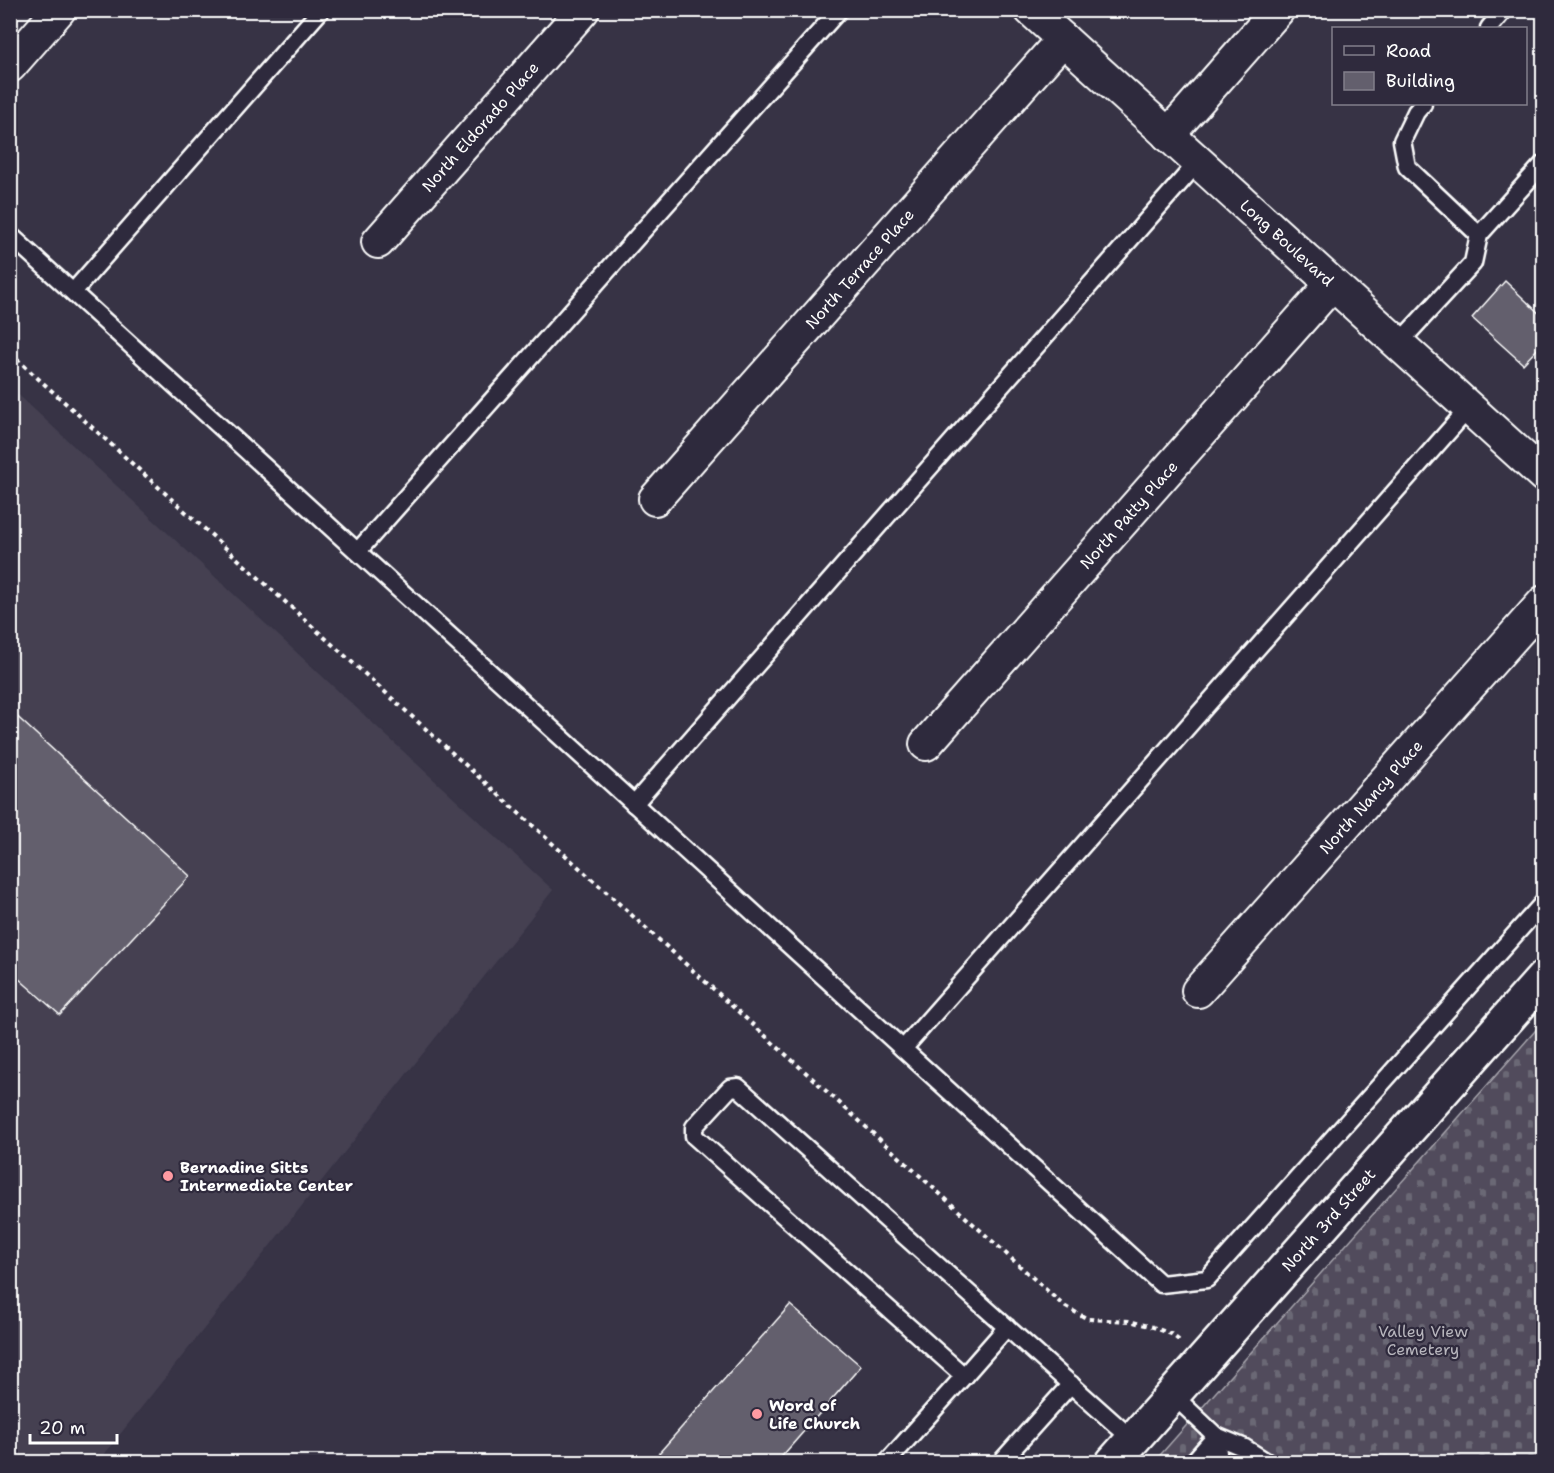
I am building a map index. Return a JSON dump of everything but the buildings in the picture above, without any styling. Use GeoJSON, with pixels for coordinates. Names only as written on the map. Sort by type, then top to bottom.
{"type":"FeatureCollection","features":[{"type":"Feature","properties":{"kind":"main road","name":"North 3rd Street"},"geometry":{"type":"LineString","coordinates":[[1123,1451],[1544,977]]}},
{"type":"Feature","properties":{"kind":"street"},"geometry":{"type":"LineString","coordinates":[[10,66],[59,10]]}},
{"type":"Feature","properties":{"kind":"street","name":"North Eldorado Place"},"geometry":{"type":"LineString","coordinates":[[378,242],[583,10]]}},
{"type":"Feature","properties":{"kind":"street","name":"Long Boulevard"},"geometry":{"type":"LineString","coordinates":[[1031,10],[1544,477]]}},
{"type":"Feature","properties":{"kind":"street"},"geometry":{"type":"LineString","coordinates":[[1168,135],[1278,11]]}},
{"type":"Feature","properties":{"kind":"street","name":"North Terrace Place"},"geometry":{"type":"LineString","coordinates":[[655,499],[1063,39]]}},
{"type":"Feature","properties":{"kind":"street","name":"North Patty Place"},"geometry":{"type":"LineString","coordinates":[[926,744],[1332,284]]}},
{"type":"Feature","properties":{"kind":"street","name":"North Nancy Place"},"geometry":{"type":"LineString","coordinates":[[1198,991],[1544,602]]}},
{"type":"Feature","properties":{"kind":"lane"},"geometry":{"type":"LineString","coordinates":[[73,292],[321,10]]}},
{"type":"Feature","properties":{"kind":"lane"},"geometry":{"type":"LineString","coordinates":[[358,551],[838,10]]}},
{"type":"Feature","properties":{"kind":"lane"},"geometry":{"type":"LineString","coordinates":[[1490,27],[1504,10]]}},
{"type":"Feature","properties":{"kind":"lane"},"geometry":{"type":"LineString","coordinates":[[1422,105],[1416,112],[1402,141],[1407,167],[1479,235]]}},
{"type":"Feature","properties":{"kind":"lane"},"geometry":{"type":"LineString","coordinates":[[634,804],[1198,162]]}},
{"type":"Feature","properties":{"kind":"lane"},"geometry":{"type":"LineString","coordinates":[[1398,344],[1473,263],[1479,235],[1544,163]]}},
{"type":"Feature","properties":{"kind":"lane"},"geometry":{"type":"LineString","coordinates":[[10,235],[1161,1284],[1207,1279],[1544,902]]}},
{"type":"Feature","properties":{"kind":"lane"},"geometry":{"type":"LineString","coordinates":[[903,1049],[1469,408]]}},
{"type":"Feature","properties":{"kind":"lane"},"geometry":{"type":"LineString","coordinates":[[964,1376],[694,1136],[694,1127],[730,1088],[738,1087],[1071,1384],[1123,1451]]}},
{"type":"Feature","properties":{"kind":"lane"},"geometry":{"type":"LineString","coordinates":[[887,1462],[1007,1327]]}},
{"type":"Feature","properties":{"kind":"lane"},"geometry":{"type":"LineString","coordinates":[[1002,1462],[1071,1384]]}},
{"type":"Feature","properties":{"kind":"lane"},"geometry":{"type":"LineString","coordinates":[[1173,1395],[1216,1436],[1245,1448],[1267,1462]]}},
{"type":"Feature","properties":{"kind":"lane"},"geometry":{"type":"LineString","coordinates":[[1192,1462],[1216,1436]]}},
{"type":"Feature","properties":{"kind":"lane"},"geometry":{"type":"LineString","coordinates":[[1216,1436],[1219,1462]]}},
{"type":"Feature","properties":{"kind":"path"},"geometry":{"type":"LineString","coordinates":[[10,353],[1064,1306],[1088,1318],[1129,1321],[1153,1327],[1171,1334],[1186,1345]]}},
{"type":"Feature","properties":{"kind":"shaded area","name":"Bernadine Sitts Intermediate Center"},"geometry":{"type":"Polygon","coordinates":[[[10,387],[553,890],[98,1462],[11,1462],[10,387]]]}},
{"type":"Feature","properties":{"kind":"green space","name":"Valley View Cemetery"},"geometry":{"type":"Polygon","coordinates":[[[1543,1022],[1543,1462],[1154,1462],[1543,1022]]]}},
{"type":"Feature","properties":{"kind":"place","name":"Bernadine Sitts Intermediate Center"},"geometry":{"type":"Point","coordinates":[168,1176]}},
{"type":"Feature","properties":{"kind":"place","name":"Word of Life Church"},"geometry":{"type":"Point","coordinates":[757,1414]}}]}
